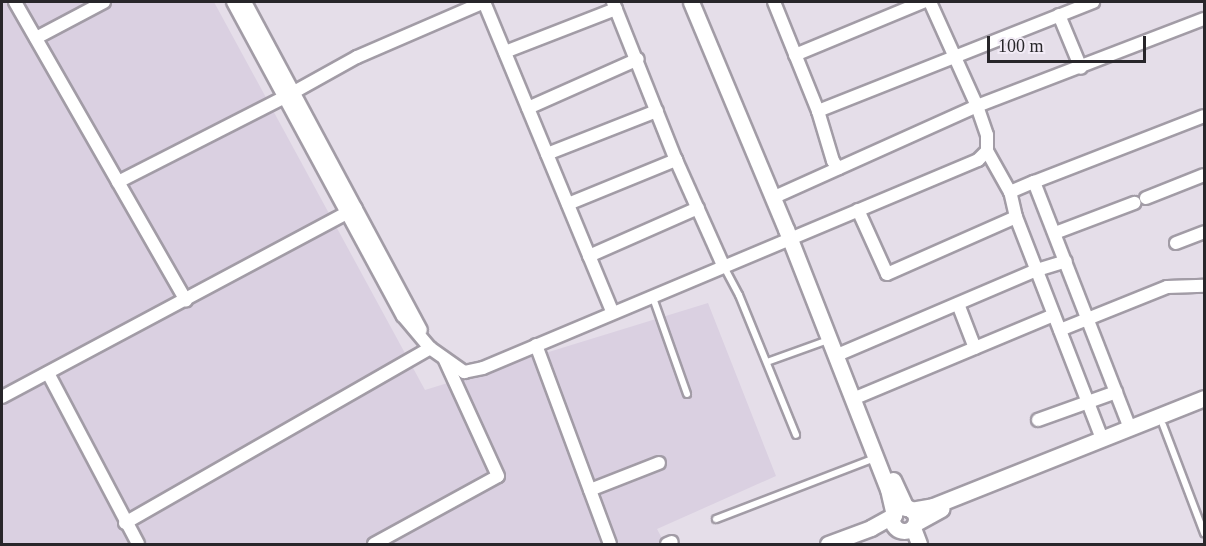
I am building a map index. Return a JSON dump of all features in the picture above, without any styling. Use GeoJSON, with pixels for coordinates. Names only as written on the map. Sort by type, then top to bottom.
{"type":"FeatureCollection","features":[{"type":"Feature","properties":{"kind":"street"},"geometry":{"type":"LineString","coordinates":[[15,2],[186,300]]}},
{"type":"Feature","properties":{"kind":"street"},"geometry":{"type":"LineString","coordinates":[[36,38],[104,2]]}},
{"type":"Feature","properties":{"kind":"street"},"geometry":{"type":"LineString","coordinates":[[233,2],[290,95]]}},
{"type":"Feature","properties":{"kind":"street"},"geometry":{"type":"LineString","coordinates":[[245,2],[290,95],[407,314],[430,348],[464,372],[483,368],[612,311],[978,160],[987,151]]}},
{"type":"Feature","properties":{"kind":"street"},"geometry":{"type":"LineString","coordinates":[[118,182],[290,95],[357,57],[484,2],[612,311]]}},
{"type":"Feature","properties":{"kind":"street"},"geometry":{"type":"LineString","coordinates":[[691,2],[860,396],[906,524]]}},
{"type":"Feature","properties":{"kind":"street"},"geometry":{"type":"LineString","coordinates":[[699,2],[779,195],[829,340],[888,489],[906,524],[920,544]]}},
{"type":"Feature","properties":{"kind":"street"},"geometry":{"type":"LineString","coordinates":[[774,2],[818,111],[833,161],[838,168]]}},
{"type":"Feature","properties":{"kind":"street"},"geometry":{"type":"LineString","coordinates":[[795,55],[923,2]]}},
{"type":"Feature","properties":{"kind":"street"},"geometry":{"type":"LineString","coordinates":[[930,2],[977,106],[987,135],[987,151],[1010,192],[1016,217],[1102,438]]}},
{"type":"Feature","properties":{"kind":"street"},"geometry":{"type":"LineString","coordinates":[[818,111],[1093,2]]}},
{"type":"Feature","properties":{"kind":"street"},"geometry":{"type":"LineString","coordinates":[[505,52],[614,5],[638,59],[676,160],[723,265]]}},
{"type":"Feature","properties":{"kind":"street"},"geometry":{"type":"LineString","coordinates":[[1059,15],[1081,68]]}},
{"type":"Feature","properties":{"kind":"street"},"geometry":{"type":"LineString","coordinates":[[779,195],[977,106],[1204,19]]}},
{"type":"Feature","properties":{"kind":"street"},"geometry":{"type":"LineString","coordinates":[[528,108],[638,59]]}},
{"type":"Feature","properties":{"kind":"street"},"geometry":{"type":"LineString","coordinates":[[547,154],[657,111]]}},
{"type":"Feature","properties":{"kind":"street"},"geometry":{"type":"LineString","coordinates":[[1010,192],[1204,116]]}},
{"type":"Feature","properties":{"kind":"street"},"geometry":{"type":"LineString","coordinates":[[568,204],[676,160]]}},
{"type":"Feature","properties":{"kind":"street"},"geometry":{"type":"LineString","coordinates":[[1055,233],[1204,176]]}},
{"type":"Feature","properties":{"kind":"street"},"geometry":{"type":"LineString","coordinates":[[1034,182],[1130,428]]}},
{"type":"Feature","properties":{"kind":"street"},"geometry":{"type":"LineString","coordinates":[[589,256],[698,208]]}},
{"type":"Feature","properties":{"kind":"street"},"geometry":{"type":"LineString","coordinates":[[2,398],[352,210]]}},
{"type":"Feature","properties":{"kind":"street"},"geometry":{"type":"LineString","coordinates":[[858,210],[887,274],[1016,217]]}},
{"type":"Feature","properties":{"kind":"street"},"geometry":{"type":"LineString","coordinates":[[1176,243],[1204,232]]}},
{"type":"Feature","properties":{"kind":"street"},"geometry":{"type":"LineString","coordinates":[[842,353],[1037,270],[1066,261]]}},
{"type":"Feature","properties":{"kind":"street"},"geometry":{"type":"LineString","coordinates":[[1060,330],[1167,287],[1204,286]]}},
{"type":"Feature","properties":{"kind":"street"},"geometry":{"type":"LineString","coordinates":[[958,304],[975,348]]}},
{"type":"Feature","properties":{"kind":"street"},"geometry":{"type":"LineString","coordinates":[[860,396],[1054,315]]}},
{"type":"Feature","properties":{"kind":"street"},"geometry":{"type":"LineString","coordinates":[[536,345],[610,544]]}},
{"type":"Feature","properties":{"kind":"street"},"geometry":{"type":"LineString","coordinates":[[125,523],[430,348]]}},
{"type":"Feature","properties":{"kind":"street"},"geometry":{"type":"LineString","coordinates":[[374,544],[498,476],[445,360]]}},
{"type":"Feature","properties":{"kind":"street"},"geometry":{"type":"LineString","coordinates":[[48,373],[138,544]]}},
{"type":"Feature","properties":{"kind":"street"},"geometry":{"type":"LineString","coordinates":[[1038,420],[1116,392]]}},
{"type":"Feature","properties":{"kind":"street"},"geometry":{"type":"LineString","coordinates":[[828,544],[871,528],[906,524],[933,506],[1204,398]]}},
{"type":"Feature","properties":{"kind":"street"},"geometry":{"type":"LineString","coordinates":[[854,544],[1204,408]]}},
{"type":"Feature","properties":{"kind":"street"},"geometry":{"type":"LineString","coordinates":[[590,490],[659,463]]}},
{"type":"Feature","properties":{"kind":"lane"},"geometry":{"type":"LineString","coordinates":[[723,265],[740,295],[796,435]]}},
{"type":"Feature","properties":{"kind":"lane"},"geometry":{"type":"LineString","coordinates":[[651,295],[687,394]]}},
{"type":"Feature","properties":{"kind":"lane"},"geometry":{"type":"LineString","coordinates":[[767,362],[829,340]]}},
{"type":"Feature","properties":{"kind":"lane"},"geometry":{"type":"LineString","coordinates":[[1163,425],[1204,533]]}},
{"type":"Feature","properties":{"kind":"lane"},"geometry":{"type":"LineString","coordinates":[[716,519],[876,457]]}},
{"type":"Feature","properties":{"kind":"shaded area"},"geometry":{"type":"Polygon","coordinates":[[[2,2],[214,2],[425,390],[708,303],[776,476],[657,529],[665,544],[2,544],[2,2]]]}}]}
